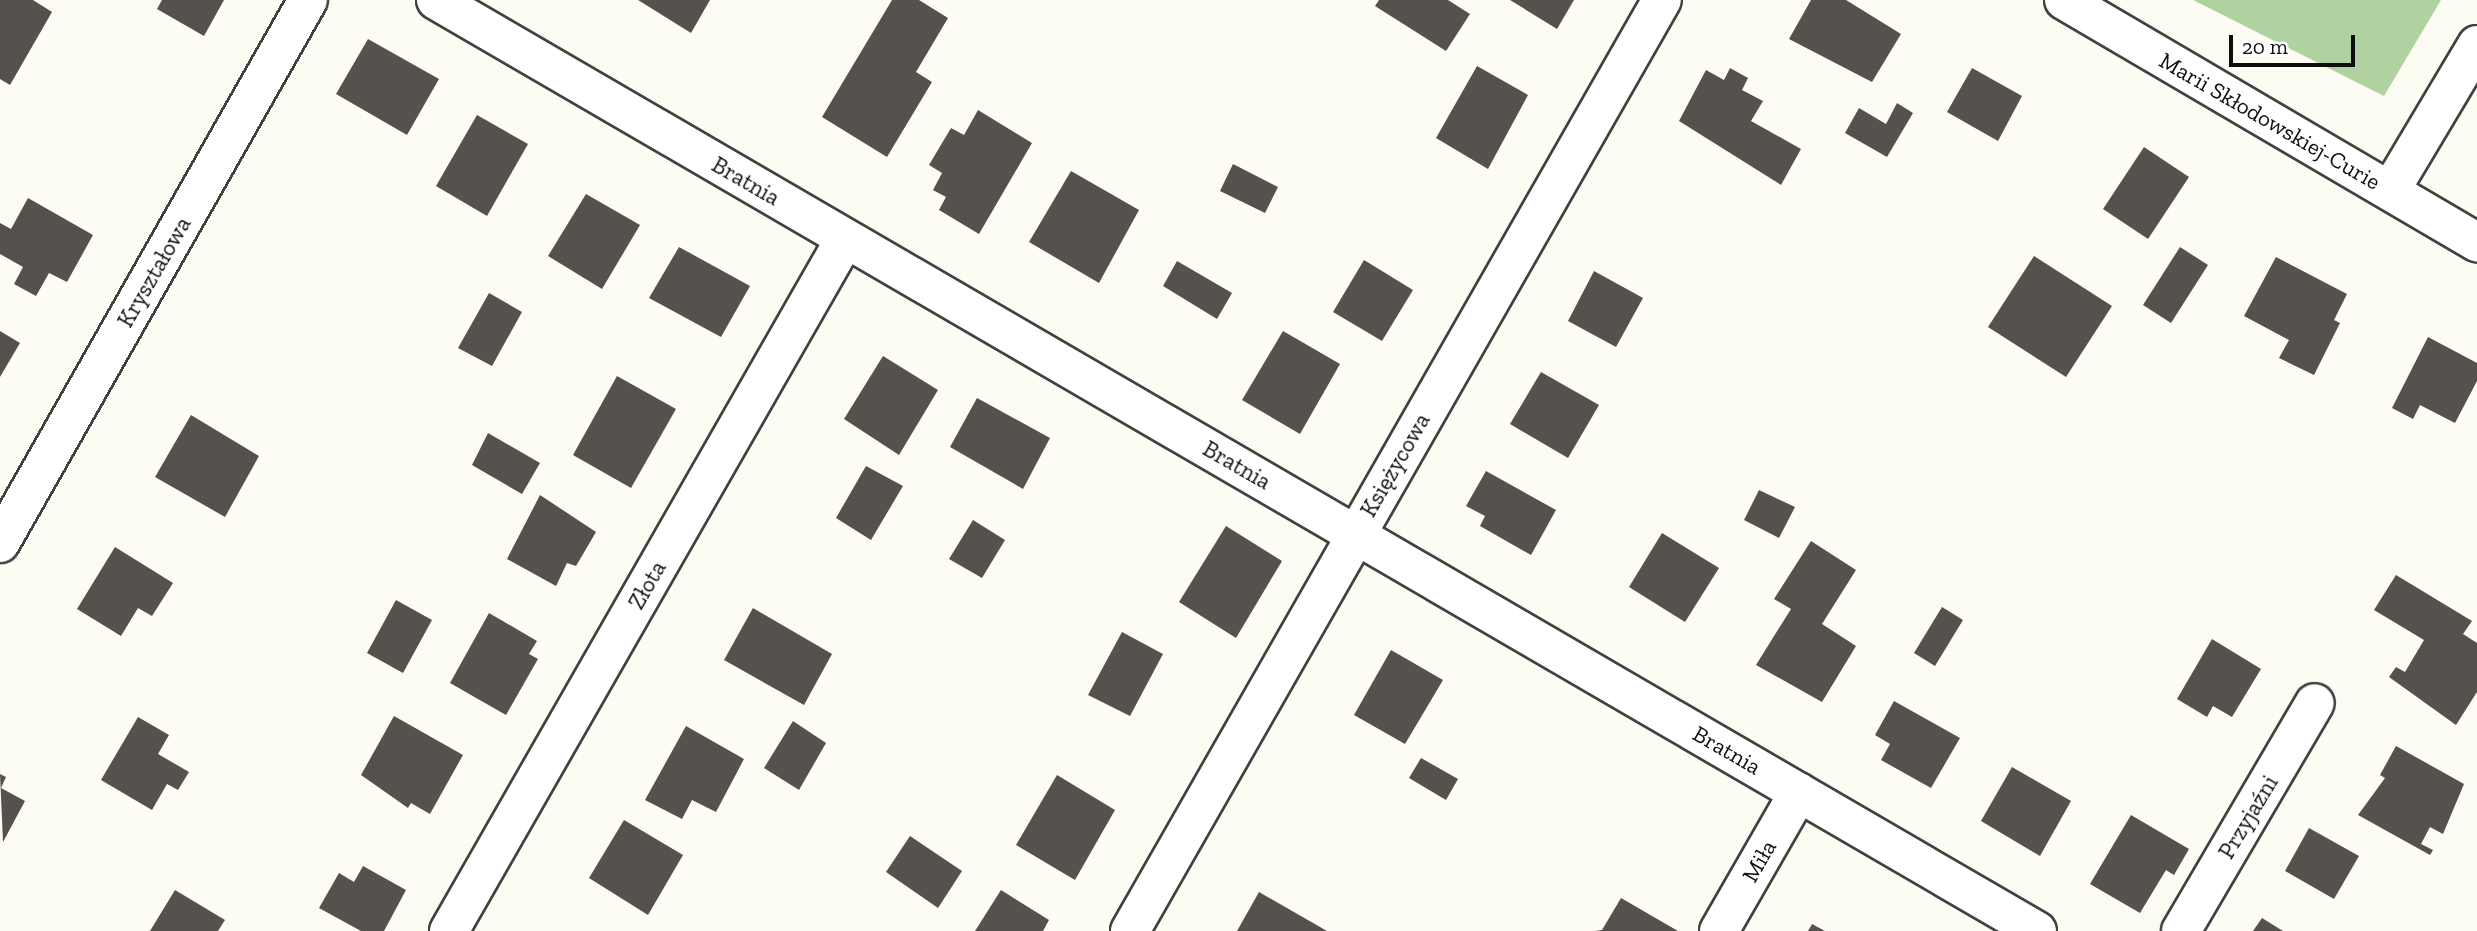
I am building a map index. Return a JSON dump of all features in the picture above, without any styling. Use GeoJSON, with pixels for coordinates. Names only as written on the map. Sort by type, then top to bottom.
{"type":"FeatureCollection","features":[{"type":"Feature","properties":{"kind":"street","name":"Kryształowa"},"geometry":{"type":"LineString","coordinates":[[0,543],[308,0]]}},
{"type":"Feature","properties":{"kind":"street","name":"Bratnia"},"geometry":{"type":"LineString","coordinates":[[436,0],[2036,931]]}},
{"type":"Feature","properties":{"kind":"street","name":"Księżycowa"},"geometry":{"type":"LineString","coordinates":[[1130,931],[1662,0]]}},
{"type":"Feature","properties":{"kind":"street","name":"Marii Skłodowskiej-Curie"},"geometry":{"type":"LineString","coordinates":[[2065,0],[2477,242]]}},
{"type":"Feature","properties":{"kind":"street"},"geometry":{"type":"LineString","coordinates":[[2390,191],[2477,45]]}},
{"type":"Feature","properties":{"kind":"street","name":"Złota"},"geometry":{"type":"LineString","coordinates":[[449,931],[845,239]]}},
{"type":"Feature","properties":{"kind":"street","name":"Przyjaźni"},"geometry":{"type":"LineString","coordinates":[[2181,931],[2315,704]]}},
{"type":"Feature","properties":{"kind":"street","name":"Miła"},"geometry":{"type":"LineString","coordinates":[[1719,931],[1800,792]]}},
{"type":"Feature","properties":{"kind":"green space"},"geometry":{"type":"Polygon","coordinates":[[[2193,0],[2441,0],[2384,96],[2193,0]]]}},
{"type":"Feature","properties":{"kind":"building"},"geometry":{"type":"Polygon","coordinates":[[[0,0],[33,0],[52,12],[10,85],[0,79],[0,0]]]}},
{"type":"Feature","properties":{"kind":"building"},"geometry":{"type":"Polygon","coordinates":[[[162,0],[224,0],[204,36],[157,9],[162,0]]]}},
{"type":"Feature","properties":{"kind":"building"},"geometry":{"type":"Polygon","coordinates":[[[638,0],[710,0],[691,33],[638,0]]]}},
{"type":"Feature","properties":{"kind":"building"},"geometry":{"type":"Polygon","coordinates":[[[892,0],[919,0],[948,18],[916,72],[932,82],[887,157],[822,117],[892,0]]]}},
{"type":"Feature","properties":{"kind":"building"},"geometry":{"type":"Polygon","coordinates":[[[1379,0],[1448,0],[1470,14],[1446,51],[1375,6],[1379,0]]]}},
{"type":"Feature","properties":{"kind":"building"},"geometry":{"type":"Polygon","coordinates":[[[1510,0],[1574,0],[1557,29],[1510,0]]]}},
{"type":"Feature","properties":{"kind":"building"},"geometry":{"type":"Polygon","coordinates":[[[1811,0],[1846,0],[1901,34],[1872,82],[1789,39],[1811,0]]]}},
{"type":"Feature","properties":{"kind":"building"},"geometry":{"type":"Polygon","coordinates":[[[368,39],[439,79],[407,135],[336,94],[368,39]]]}},
{"type":"Feature","properties":{"kind":"building"},"geometry":{"type":"Polygon","coordinates":[[[1477,66],[1528,95],[1488,169],[1436,138],[1477,66]]]}},
{"type":"Feature","properties":{"kind":"building"},"geometry":{"type":"Polygon","coordinates":[[[1730,68],[1748,78],[1742,90],[1763,101],[1751,121],[1801,149],[1781,185],[1679,121],[1706,70],[1724,80],[1730,68]]]}},
{"type":"Feature","properties":{"kind":"building"},"geometry":{"type":"Polygon","coordinates":[[[1972,68],[2022,96],[1998,141],[1947,112],[1972,68]]]}},
{"type":"Feature","properties":{"kind":"building"},"geometry":{"type":"Polygon","coordinates":[[[1897,103],[1913,113],[1887,157],[1845,133],[1859,108],[1886,124],[1897,103]]]}},
{"type":"Feature","properties":{"kind":"building"},"geometry":{"type":"Polygon","coordinates":[[[978,110],[1032,143],[979,234],[939,210],[946,197],[933,190],[942,173],[929,165],[951,128],[964,135],[978,110]]]}},
{"type":"Feature","properties":{"kind":"building"},"geometry":{"type":"Polygon","coordinates":[[[477,115],[528,144],[487,216],[436,186],[477,115]]]}},
{"type":"Feature","properties":{"kind":"building"},"geometry":{"type":"Polygon","coordinates":[[[2144,147],[2189,177],[2148,239],[2103,209],[2144,147]]]}},
{"type":"Feature","properties":{"kind":"building"},"geometry":{"type":"Polygon","coordinates":[[[1233,164],[1278,187],[1265,213],[1220,191],[1233,164]]]}},
{"type":"Feature","properties":{"kind":"building"},"geometry":{"type":"Polygon","coordinates":[[[1071,171],[1139,210],[1099,283],[1029,242],[1071,171]]]}},
{"type":"Feature","properties":{"kind":"building"},"geometry":{"type":"Polygon","coordinates":[[[586,194],[640,225],[602,289],[548,256],[586,194]]]}},
{"type":"Feature","properties":{"kind":"building"},"geometry":{"type":"Polygon","coordinates":[[[28,198],[93,235],[67,282],[49,273],[36,296],[14,284],[23,267],[0,254],[0,223],[11,229],[28,198]]]}},
{"type":"Feature","properties":{"kind":"building"},"geometry":{"type":"Polygon","coordinates":[[[679,247],[750,286],[721,337],[649,298],[679,247]]]}},
{"type":"Feature","properties":{"kind":"building"},"geometry":{"type":"Polygon","coordinates":[[[2180,247],[2208,265],[2171,323],[2143,305],[2180,247]]]}},
{"type":"Feature","properties":{"kind":"building"},"geometry":{"type":"Polygon","coordinates":[[[2034,256],[2112,306],[2066,377],[1988,327],[2034,256]]]}},
{"type":"Feature","properties":{"kind":"building"},"geometry":{"type":"Polygon","coordinates":[[[2276,257],[2347,294],[2334,320],[2340,323],[2314,375],[2279,358],[2289,340],[2244,316],[2276,257]]]}},
{"type":"Feature","properties":{"kind":"building"},"geometry":{"type":"Polygon","coordinates":[[[1364,260],[1413,290],[1382,341],[1333,312],[1364,260]]]}},
{"type":"Feature","properties":{"kind":"building"},"geometry":{"type":"Polygon","coordinates":[[[1177,261],[1232,293],[1217,319],[1163,286],[1177,261]]]}},
{"type":"Feature","properties":{"kind":"building"},"geometry":{"type":"Polygon","coordinates":[[[1594,271],[1643,298],[1616,347],[1568,321],[1594,271]]]}},
{"type":"Feature","properties":{"kind":"building"},"geometry":{"type":"Polygon","coordinates":[[[489,293],[522,312],[492,366],[458,348],[489,293]]]}},
{"type":"Feature","properties":{"kind":"building"},"geometry":{"type":"Polygon","coordinates":[[[0,331],[20,343],[0,377],[0,331]]]}},
{"type":"Feature","properties":{"kind":"building"},"geometry":{"type":"Polygon","coordinates":[[[1283,331],[1340,364],[1300,434],[1242,400],[1283,331]]]}},
{"type":"Feature","properties":{"kind":"building"},"geometry":{"type":"Polygon","coordinates":[[[2428,337],[2477,363],[2477,381],[2455,423],[2420,405],[2413,419],[2392,408],[2428,337]]]}},
{"type":"Feature","properties":{"kind":"building"},"geometry":{"type":"Polygon","coordinates":[[[883,356],[938,390],[899,455],[844,419],[883,356]]]}},
{"type":"Feature","properties":{"kind":"building"},"geometry":{"type":"Polygon","coordinates":[[[1541,372],[1599,405],[1568,458],[1510,424],[1541,372]]]}},
{"type":"Feature","properties":{"kind":"building"},"geometry":{"type":"Polygon","coordinates":[[[617,376],[676,409],[631,488],[573,455],[617,376]]]}},
{"type":"Feature","properties":{"kind":"building"},"geometry":{"type":"Polygon","coordinates":[[[977,398],[1050,438],[1023,489],[950,447],[977,398]]]}},
{"type":"Feature","properties":{"kind":"building"},"geometry":{"type":"Polygon","coordinates":[[[191,415],[259,456],[225,517],[155,477],[191,415]]]}},
{"type":"Feature","properties":{"kind":"building"},"geometry":{"type":"Polygon","coordinates":[[[488,433],[540,463],[522,494],[472,465],[488,433]]]}},
{"type":"Feature","properties":{"kind":"building"},"geometry":{"type":"Polygon","coordinates":[[[866,466],[903,486],[871,540],[836,518],[866,466]]]}},
{"type":"Feature","properties":{"kind":"building"},"geometry":{"type":"Polygon","coordinates":[[[1486,471],[1556,510],[1531,555],[1480,526],[1485,516],[1466,506],[1486,471]]]}},
{"type":"Feature","properties":{"kind":"building"},"geometry":{"type":"Polygon","coordinates":[[[1759,490],[1795,507],[1779,538],[1744,520],[1759,490]]]}},
{"type":"Feature","properties":{"kind":"building"},"geometry":{"type":"Polygon","coordinates":[[[540,495],[596,532],[576,566],[567,563],[556,586],[507,559],[540,495]]]}},
{"type":"Feature","properties":{"kind":"building"},"geometry":{"type":"Polygon","coordinates":[[[973,520],[1005,540],[982,578],[949,559],[973,520]]]}},
{"type":"Feature","properties":{"kind":"building"},"geometry":{"type":"Polygon","coordinates":[[[1226,526],[1282,561],[1236,638],[1179,602],[1226,526]]]}},
{"type":"Feature","properties":{"kind":"building"},"geometry":{"type":"Polygon","coordinates":[[[1662,533],[1719,568],[1685,622],[1629,587],[1662,533]]]}},
{"type":"Feature","properties":{"kind":"building"},"geometry":{"type":"Polygon","coordinates":[[[1811,541],[1856,570],[1822,624],[1856,646],[1822,702],[1756,665],[1791,609],[1774,599],[1811,541]]]}},
{"type":"Feature","properties":{"kind":"building"},"geometry":{"type":"Polygon","coordinates":[[[115,547],[173,583],[152,616],[138,608],[121,636],[77,609],[115,547]]]}},
{"type":"Feature","properties":{"kind":"building"},"geometry":{"type":"Polygon","coordinates":[[[2396,575],[2472,621],[2463,634],[2477,643],[2477,692],[2456,725],[2389,677],[2396,667],[2405,672],[2424,640],[2374,610],[2396,575]]]}},
{"type":"Feature","properties":{"kind":"building"},"geometry":{"type":"Polygon","coordinates":[[[396,600],[432,620],[403,673],[367,653],[396,600]]]}},
{"type":"Feature","properties":{"kind":"building"},"geometry":{"type":"Polygon","coordinates":[[[1942,607],[1963,620],[1935,666],[1914,653],[1942,607]]]}},
{"type":"Feature","properties":{"kind":"building"},"geometry":{"type":"Polygon","coordinates":[[[753,608],[832,654],[804,705],[724,660],[753,608]]]}},
{"type":"Feature","properties":{"kind":"building"},"geometry":{"type":"Polygon","coordinates":[[[489,613],[537,641],[529,654],[538,659],[506,715],[450,683],[489,613]]]}},
{"type":"Feature","properties":{"kind":"building"},"geometry":{"type":"Polygon","coordinates":[[[1122,632],[1163,654],[1130,716],[1088,695],[1122,632]]]}},
{"type":"Feature","properties":{"kind":"building"},"geometry":{"type":"Polygon","coordinates":[[[2212,639],[2261,669],[2232,717],[2213,706],[2207,717],[2177,699],[2212,639]]]}},
{"type":"Feature","properties":{"kind":"building"},"geometry":{"type":"Polygon","coordinates":[[[1391,650],[1443,680],[1405,744],[1354,715],[1391,650]]]}},
{"type":"Feature","properties":{"kind":"building"},"geometry":{"type":"Polygon","coordinates":[[[1894,701],[1960,738],[1931,788],[1881,760],[1890,744],[1875,735],[1894,701]]]}},
{"type":"Feature","properties":{"kind":"building"},"geometry":{"type":"Polygon","coordinates":[[[394,716],[463,755],[430,814],[411,803],[408,808],[361,775],[394,716]]]}},
{"type":"Feature","properties":{"kind":"building"},"geometry":{"type":"Polygon","coordinates":[[[138,717],[169,735],[158,754],[189,772],[178,790],[167,784],[152,810],[101,780],[138,717]]]}},
{"type":"Feature","properties":{"kind":"building"},"geometry":{"type":"Polygon","coordinates":[[[793,721],[826,743],[799,790],[764,768],[793,721]]]}},
{"type":"Feature","properties":{"kind":"building"},"geometry":{"type":"Polygon","coordinates":[[[686,726],[744,759],[716,812],[692,800],[682,819],[645,800],[686,726]]]}},
{"type":"Feature","properties":{"kind":"building"},"geometry":{"type":"Polygon","coordinates":[[[2396,746],[2464,784],[2443,834],[2430,827],[2421,844],[2433,850],[2430,855],[2358,815],[2385,778],[2380,775],[2396,746]]]}},
{"type":"Feature","properties":{"kind":"building"},"geometry":{"type":"Polygon","coordinates":[[[1421,758],[1458,779],[1446,800],[1409,778],[1421,758]]]}},
{"type":"Feature","properties":{"kind":"building"},"geometry":{"type":"Polygon","coordinates":[[[2012,767],[2071,801],[2040,856],[1981,821],[2012,767]]]}},
{"type":"Feature","properties":{"kind":"building"},"geometry":{"type":"Polygon","coordinates":[[[0,774],[6,777],[1,788],[25,801],[3,842],[0,774]]]}},
{"type":"Feature","properties":{"kind":"building"},"geometry":{"type":"Polygon","coordinates":[[[1057,775],[1115,810],[1075,880],[1016,845],[1057,775]]]}},
{"type":"Feature","properties":{"kind":"building"},"geometry":{"type":"Polygon","coordinates":[[[2131,815],[2189,849],[2174,875],[2166,870],[2140,913],[2090,884],[2131,815]]]}},
{"type":"Feature","properties":{"kind":"building"},"geometry":{"type":"Polygon","coordinates":[[[624,820],[683,855],[648,915],[589,878],[624,820]]]}},
{"type":"Feature","properties":{"kind":"building"},"geometry":{"type":"Polygon","coordinates":[[[2309,828],[2359,856],[2334,899],[2285,871],[2309,828]]]}},
{"type":"Feature","properties":{"kind":"building"},"geometry":{"type":"Polygon","coordinates":[[[910,836],[962,871],[938,908],[886,872],[910,836]]]}},
{"type":"Feature","properties":{"kind":"building"},"geometry":{"type":"Polygon","coordinates":[[[363,866],[406,890],[384,931],[361,931],[319,908],[339,873],[354,882],[363,866]]]}},
{"type":"Feature","properties":{"kind":"building"},"geometry":{"type":"Polygon","coordinates":[[[175,890],[225,920],[218,931],[150,931],[175,890]]]}},
{"type":"Feature","properties":{"kind":"building"},"geometry":{"type":"Polygon","coordinates":[[[1001,890],[1049,920],[1043,931],[975,931],[1001,890]]]}},
{"type":"Feature","properties":{"kind":"building"},"geometry":{"type":"Polygon","coordinates":[[[1259,892],[1327,931],[1237,931],[1259,892]]]}},
{"type":"Feature","properties":{"kind":"building"},"geometry":{"type":"Polygon","coordinates":[[[1621,898],[1678,931],[1595,931],[1602,930],[1621,898]]]}},
{"type":"Feature","properties":{"kind":"building"},"geometry":{"type":"Polygon","coordinates":[[[2262,918],[2283,931],[2253,931],[2262,918]]]}},
{"type":"Feature","properties":{"kind":"building"},"geometry":{"type":"Polygon","coordinates":[[[1812,924],[1825,931],[1808,931],[1812,924]]]}}]}
